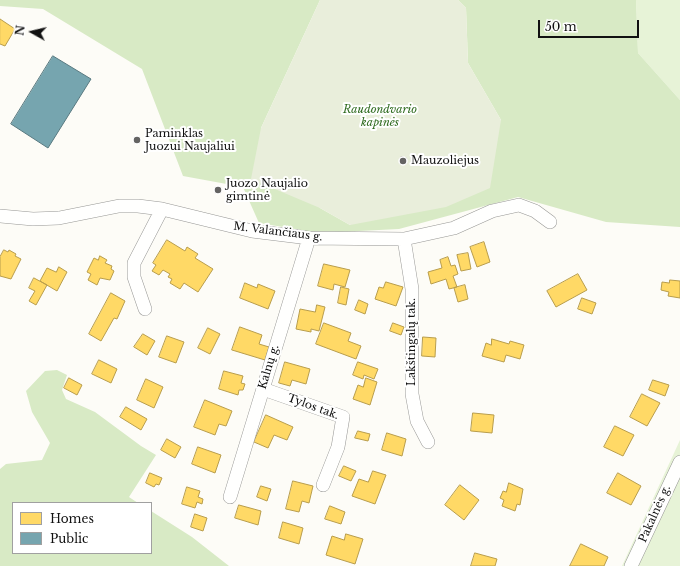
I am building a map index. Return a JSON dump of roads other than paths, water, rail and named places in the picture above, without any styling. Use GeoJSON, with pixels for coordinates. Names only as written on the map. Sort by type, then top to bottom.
{"type":"FeatureCollection","features":[{"type":"Feature","properties":{"kind":"street","name":"M. Valančiaus g."},"geometry":{"type":"LineString","coordinates":[[0,216],[33,219],[59,218],[119,206],[162,208],[252,231],[309,238],[404,239],[454,228],[492,211],[519,205],[535,211],[550,222]]}},
{"type":"Feature","properties":{"kind":"street"},"geometry":{"type":"LineString","coordinates":[[145,309],[134,276],[134,263],[162,208]]}},
{"type":"Feature","properties":{"kind":"street","name":"Kalnų g."},"geometry":{"type":"LineString","coordinates":[[230,497],[309,238]]}},
{"type":"Feature","properties":{"kind":"street","name":"Lakštingalų tak."},"geometry":{"type":"LineString","coordinates":[[404,239],[412,289],[412,394],[417,421],[428,442]]}},
{"type":"Feature","properties":{"kind":"street","name":"Tylos tak."},"geometry":{"type":"LineString","coordinates":[[263,389],[344,417],[338,447],[323,484]]}},
{"type":"Feature","properties":{"kind":"street","name":"Pakalnės g."},"geometry":{"type":"LineString","coordinates":[[631,566],[680,462]]}},
{"type":"Feature","properties":{"kind":"place","name":"Paminklas Juozui Naujaliui"},"geometry":{"type":"Point","coordinates":[137,140]}},
{"type":"Feature","properties":{"kind":"place","name":"Mauzoliejus"},"geometry":{"type":"Point","coordinates":[403,161]}},
{"type":"Feature","properties":{"kind":"place","name":"Juozo Naujalio gimtinė"},"geometry":{"type":"Point","coordinates":[218,190]}},
{"type":"Feature","properties":{"kind":"park label","name":"Raudondvario kapinės"},"geometry":{"type":"Point","coordinates":[380,116]}}]}
